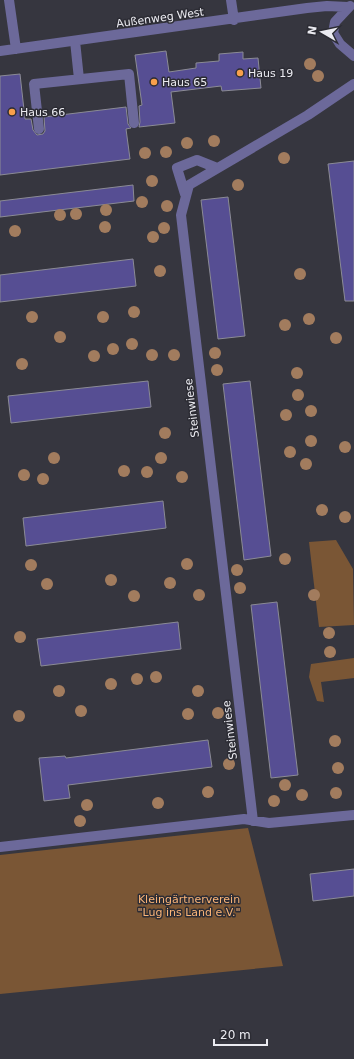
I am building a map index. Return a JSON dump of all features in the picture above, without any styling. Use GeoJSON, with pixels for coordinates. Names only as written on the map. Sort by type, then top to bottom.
{"type":"FeatureCollection","features":[{"type":"Feature","properties":{"kind":"street"},"geometry":{"type":"LineString","coordinates":[[9,0],[16,49]]}},
{"type":"Feature","properties":{"kind":"street"},"geometry":{"type":"LineString","coordinates":[[231,0],[234,20]]}},
{"type":"Feature","properties":{"kind":"street"},"geometry":{"type":"LineString","coordinates":[[307,8],[314,0]]}},
{"type":"Feature","properties":{"kind":"street"},"geometry":{"type":"LineString","coordinates":[[351,6],[335,22],[333,33],[340,44],[354,56]]}},
{"type":"Feature","properties":{"kind":"street","name":"Außenweg West"},"geometry":{"type":"LineString","coordinates":[[0,51],[234,20],[307,8],[351,6]]}},
{"type":"Feature","properties":{"kind":"street"},"geometry":{"type":"LineString","coordinates":[[75,41],[79,79]]}},
{"type":"Feature","properties":{"kind":"street"},"geometry":{"type":"LineString","coordinates":[[39,130],[34,84],[129,74],[134,123]]}},
{"type":"Feature","properties":{"kind":"street"},"geometry":{"type":"LineString","coordinates":[[185,194],[189,185],[308,115],[354,84]]}},
{"type":"Feature","properties":{"kind":"street"},"geometry":{"type":"LineString","coordinates":[[185,194],[177,168],[197,160],[217,168]]}},
{"type":"Feature","properties":{"kind":"street","name":"Steinwiese"},"geometry":{"type":"LineString","coordinates":[[185,194],[181,215],[253,821]]}},
{"type":"Feature","properties":{"kind":"street"},"geometry":{"type":"LineString","coordinates":[[0,847],[244,819],[268,823],[354,815]]}},
{"type":"Feature","properties":{"kind":"green space"},"geometry":{"type":"Polygon","coordinates":[[[336,540],[353,569],[354,625],[319,627],[309,542],[336,540]]]}},
{"type":"Feature","properties":{"kind":"green space"},"geometry":{"type":"Polygon","coordinates":[[[354,658],[354,678],[321,682],[324,702],[317,701],[309,677],[311,664],[354,658]]]}},
{"type":"Feature","properties":{"kind":"green space","name":"Kleingärtnerverein \"Lug ins Land e.V.\""},"geometry":{"type":"Polygon","coordinates":[[[248,828],[283,966],[0,994],[0,855],[248,828]]]}},
{"type":"Feature","properties":{"kind":"building"},"geometry":{"type":"Polygon","coordinates":[[[166,51],[169,72],[196,68],[196,63],[219,61],[219,54],[243,52],[243,59],[258,58],[261,88],[222,91],[221,86],[171,92],[175,123],[139,127],[139,106],[142,105],[135,55],[166,51]]]}},
{"type":"Feature","properties":{"kind":"building"},"geometry":{"type":"Polygon","coordinates":[[[20,74],[25,119],[31,119],[33,130],[37,135],[43,134],[45,131],[44,117],[126,107],[128,124],[131,128],[126,129],[130,159],[0,175],[0,76],[20,74]]]}},
{"type":"Feature","properties":{"kind":"building"},"geometry":{"type":"Polygon","coordinates":[[[354,161],[354,301],[345,301],[328,164],[354,161]]]}},
{"type":"Feature","properties":{"kind":"building"},"geometry":{"type":"Polygon","coordinates":[[[133,185],[134,201],[0,217],[0,201],[133,185]]]}},
{"type":"Feature","properties":{"kind":"building"},"geometry":{"type":"Polygon","coordinates":[[[228,197],[245,336],[218,339],[201,200],[228,197]]]}},
{"type":"Feature","properties":{"kind":"building"},"geometry":{"type":"Polygon","coordinates":[[[133,259],[136,286],[0,302],[0,275],[133,259]]]}},
{"type":"Feature","properties":{"kind":"building"},"geometry":{"type":"Polygon","coordinates":[[[148,381],[151,407],[11,423],[8,396],[148,381]]]}},
{"type":"Feature","properties":{"kind":"building"},"geometry":{"type":"Polygon","coordinates":[[[250,381],[271,556],[244,560],[223,384],[250,381]]]}},
{"type":"Feature","properties":{"kind":"building"},"geometry":{"type":"Polygon","coordinates":[[[163,501],[166,528],[26,546],[23,518],[163,501]]]}},
{"type":"Feature","properties":{"kind":"building"},"geometry":{"type":"Polygon","coordinates":[[[277,602],[298,775],[271,778],[251,605],[277,602]]]}},
{"type":"Feature","properties":{"kind":"building"},"geometry":{"type":"Polygon","coordinates":[[[178,622],[181,649],[41,666],[37,639],[178,622]]]}},
{"type":"Feature","properties":{"kind":"building"},"geometry":{"type":"Polygon","coordinates":[[[208,740],[212,767],[68,785],[70,798],[44,801],[39,758],[65,756],[66,758],[208,740]]]}},
{"type":"Feature","properties":{"kind":"building"},"geometry":{"type":"Polygon","coordinates":[[[354,869],[354,896],[313,901],[310,874],[354,869]]]}},
{"type":"Feature","properties":{"kind":"place","name":"Haus 19"},"geometry":{"type":"Point","coordinates":[240,73]}},
{"type":"Feature","properties":{"kind":"place","name":"Haus 65"},"geometry":{"type":"Point","coordinates":[154,82]}},
{"type":"Feature","properties":{"kind":"place","name":"Haus 66"},"geometry":{"type":"Point","coordinates":[12,112]}}]}
